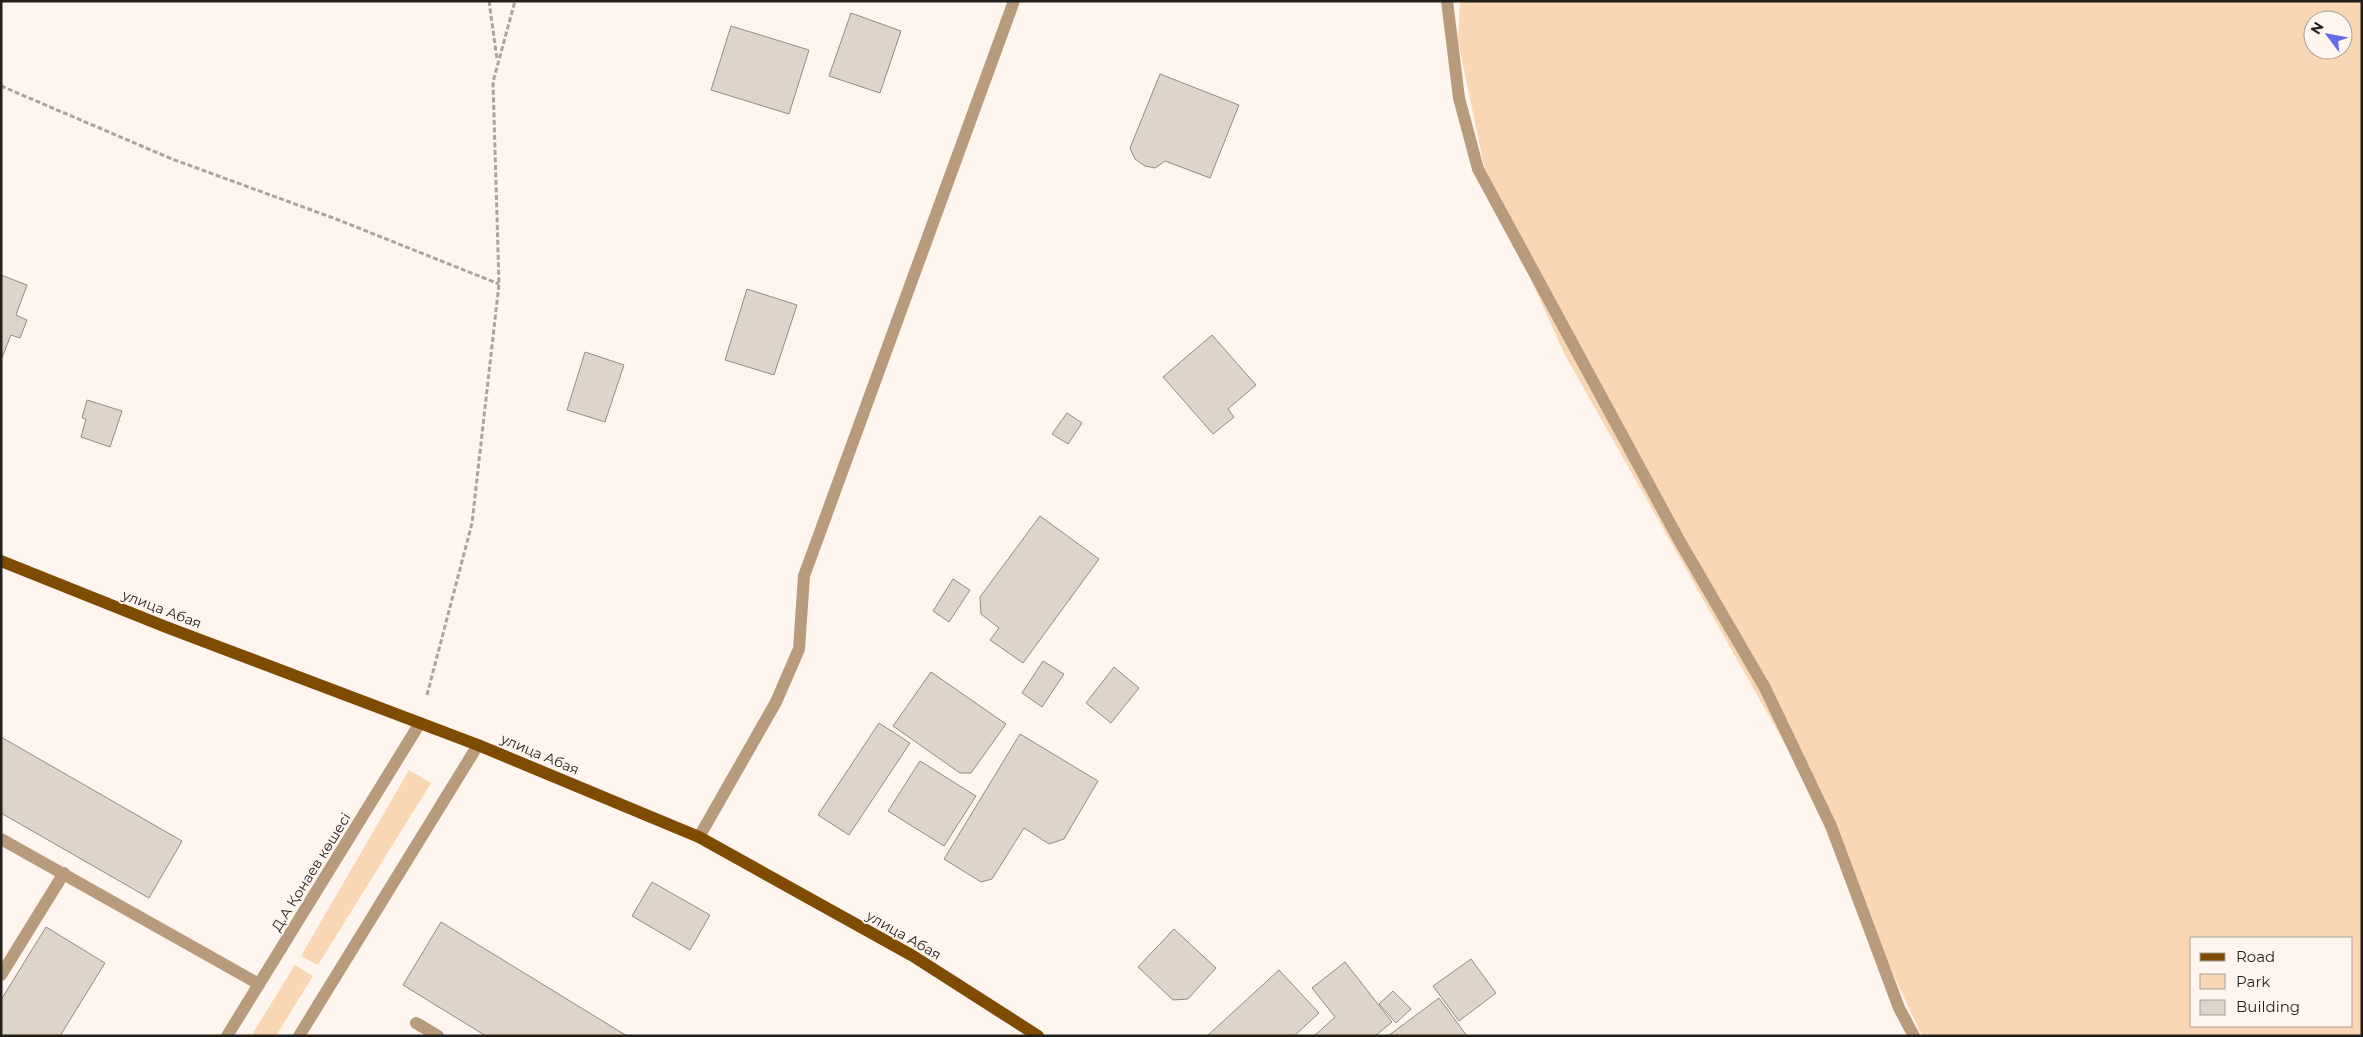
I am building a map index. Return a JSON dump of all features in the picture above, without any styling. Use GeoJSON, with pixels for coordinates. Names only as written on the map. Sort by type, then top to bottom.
{"type":"FeatureCollection","features":[{"type":"Feature","properties":{"kind":"main road","name":"улица Абая"},"geometry":{"type":"LineString","coordinates":[[1,561],[166,627],[478,745],[699,837],[913,956],[1038,1036]]}},
{"type":"Feature","properties":{"kind":"street"},"geometry":{"type":"LineString","coordinates":[[699,837],[776,702],[798,649],[804,576],[1014,1]]}},
{"type":"Feature","properties":{"kind":"street"},"geometry":{"type":"LineString","coordinates":[[1447,1],[1459,98],[1478,169],[1679,540],[1765,688],[1831,826],[1899,1008],[1914,1036]]}},
{"type":"Feature","properties":{"kind":"street","name":"Д.А Қонаев көшесі"},"geometry":{"type":"LineString","coordinates":[[227,1036],[420,723]]}},
{"type":"Feature","properties":{"kind":"street"},"geometry":{"type":"LineString","coordinates":[[299,1036],[478,745]]}},
{"type":"Feature","properties":{"kind":"street"},"geometry":{"type":"LineString","coordinates":[[1,839],[259,984]]}},
{"type":"Feature","properties":{"kind":"street"},"geometry":{"type":"LineString","coordinates":[[1,975],[64,873]]}},
{"type":"Feature","properties":{"kind":"street"},"geometry":{"type":"LineString","coordinates":[[416,1023],[438,1036]]}},
{"type":"Feature","properties":{"kind":"path"},"geometry":{"type":"LineString","coordinates":[[489,1],[498,62]]}},
{"type":"Feature","properties":{"kind":"path"},"geometry":{"type":"LineString","coordinates":[[420,723],[472,523],[499,284],[493,82],[515,1]]}},
{"type":"Feature","properties":{"kind":"path"},"geometry":{"type":"LineString","coordinates":[[1,86],[172,159],[345,222],[499,284]]}},
{"type":"Feature","properties":{"kind":"green space"},"geometry":{"type":"Polygon","coordinates":[[[1460,1],[2362,1],[2362,1036],[1922,1036],[1791,755],[1565,355],[1488,185],[1458,41],[1460,1]]]}},
{"type":"Feature","properties":{"kind":"green space"},"geometry":{"type":"Polygon","coordinates":[[[409,770],[431,783],[318,965],[301,956],[409,770]]]}},
{"type":"Feature","properties":{"kind":"green space"},"geometry":{"type":"Polygon","coordinates":[[[295,965],[313,976],[276,1036],[251,1036],[295,965]]]}},
{"type":"Feature","properties":{"kind":"building"},"geometry":{"type":"Polygon","coordinates":[[[851,13],[901,31],[880,93],[829,76],[851,13]]]}},
{"type":"Feature","properties":{"kind":"building"},"geometry":{"type":"Polygon","coordinates":[[[731,26],[809,50],[789,114],[711,90],[731,26]]]}},
{"type":"Feature","properties":{"kind":"building"},"geometry":{"type":"Polygon","coordinates":[[[1160,74],[1239,105],[1210,178],[1165,161],[1155,168],[1145,166],[1135,159],[1130,148],[1160,74]]]}},
{"type":"Feature","properties":{"kind":"building"},"geometry":{"type":"Polygon","coordinates":[[[1,275],[27,285],[16,315],[27,320],[20,338],[11,335],[1,360],[1,275]]]}},
{"type":"Feature","properties":{"kind":"building"},"geometry":{"type":"Polygon","coordinates":[[[747,289],[797,305],[774,375],[725,360],[747,289]]]}},
{"type":"Feature","properties":{"kind":"building"},"geometry":{"type":"Polygon","coordinates":[[[1212,335],[1256,385],[1228,409],[1234,417],[1213,434],[1163,377],[1212,335]]]}},
{"type":"Feature","properties":{"kind":"building"},"geometry":{"type":"Polygon","coordinates":[[[585,352],[624,365],[605,422],[567,410],[585,352]]]}},
{"type":"Feature","properties":{"kind":"building"},"geometry":{"type":"Polygon","coordinates":[[[87,400],[122,411],[110,447],[81,437],[86,419],[82,418],[87,400]]]}},
{"type":"Feature","properties":{"kind":"building"},"geometry":{"type":"Polygon","coordinates":[[[1067,413],[1082,423],[1068,444],[1052,434],[1067,413]]]}},
{"type":"Feature","properties":{"kind":"building"},"geometry":{"type":"Polygon","coordinates":[[[1040,516],[1099,559],[1023,663],[990,640],[999,628],[981,614],[980,597],[1040,516]]]}},
{"type":"Feature","properties":{"kind":"building"},"geometry":{"type":"Polygon","coordinates":[[[953,579],[970,590],[949,622],[933,611],[953,579]]]}},
{"type":"Feature","properties":{"kind":"building"},"geometry":{"type":"Polygon","coordinates":[[[1043,661],[1064,674],[1042,707],[1022,693],[1043,661]]]}},
{"type":"Feature","properties":{"kind":"building"},"geometry":{"type":"Polygon","coordinates":[[[1114,667],[1139,688],[1111,723],[1086,703],[1114,667]]]}},
{"type":"Feature","properties":{"kind":"building"},"geometry":{"type":"Polygon","coordinates":[[[931,672],[1006,724],[971,773],[960,773],[893,726],[931,672]]]}},
{"type":"Feature","properties":{"kind":"building"},"geometry":{"type":"Polygon","coordinates":[[[879,723],[910,743],[849,835],[818,815],[879,723]]]}},
{"type":"Feature","properties":{"kind":"building"},"geometry":{"type":"Polygon","coordinates":[[[1020,734],[1098,781],[1064,839],[1049,844],[1024,828],[992,879],[981,882],[944,859],[1020,734]]]}},
{"type":"Feature","properties":{"kind":"building"},"geometry":{"type":"Polygon","coordinates":[[[1,737],[182,841],[149,898],[1,813],[1,737]]]}},
{"type":"Feature","properties":{"kind":"building"},"geometry":{"type":"Polygon","coordinates":[[[920,761],[976,796],[944,846],[888,811],[920,761]]]}},
{"type":"Feature","properties":{"kind":"building"},"geometry":{"type":"Polygon","coordinates":[[[652,882],[710,915],[690,950],[632,916],[652,882]]]}},
{"type":"Feature","properties":{"kind":"building"},"geometry":{"type":"Polygon","coordinates":[[[441,922],[627,1036],[486,1036],[403,985],[441,922]]]}},
{"type":"Feature","properties":{"kind":"building"},"geometry":{"type":"Polygon","coordinates":[[[46,927],[105,963],[60,1036],[1,1036],[1,1000],[46,927]]]}},
{"type":"Feature","properties":{"kind":"building"},"geometry":{"type":"Polygon","coordinates":[[[1174,929],[1216,968],[1188,999],[1173,1000],[1138,967],[1174,929]]]}},
{"type":"Feature","properties":{"kind":"building"},"geometry":{"type":"Polygon","coordinates":[[[1471,959],[1496,993],[1459,1021],[1433,986],[1471,959]]]}},
{"type":"Feature","properties":{"kind":"building"},"geometry":{"type":"Polygon","coordinates":[[[1345,962],[1392,1022],[1375,1036],[1314,1036],[1335,1017],[1312,988],[1345,962]]]}},
{"type":"Feature","properties":{"kind":"building"},"geometry":{"type":"Polygon","coordinates":[[[1279,970],[1319,1013],[1294,1036],[1207,1036],[1279,970]]]}},
{"type":"Feature","properties":{"kind":"building"},"geometry":{"type":"Polygon","coordinates":[[[1393,991],[1411,1009],[1396,1023],[1379,1004],[1393,991]]]}},
{"type":"Feature","properties":{"kind":"building"},"geometry":{"type":"Polygon","coordinates":[[[1439,998],[1467,1036],[1388,1036],[1439,998]]]}}]}
